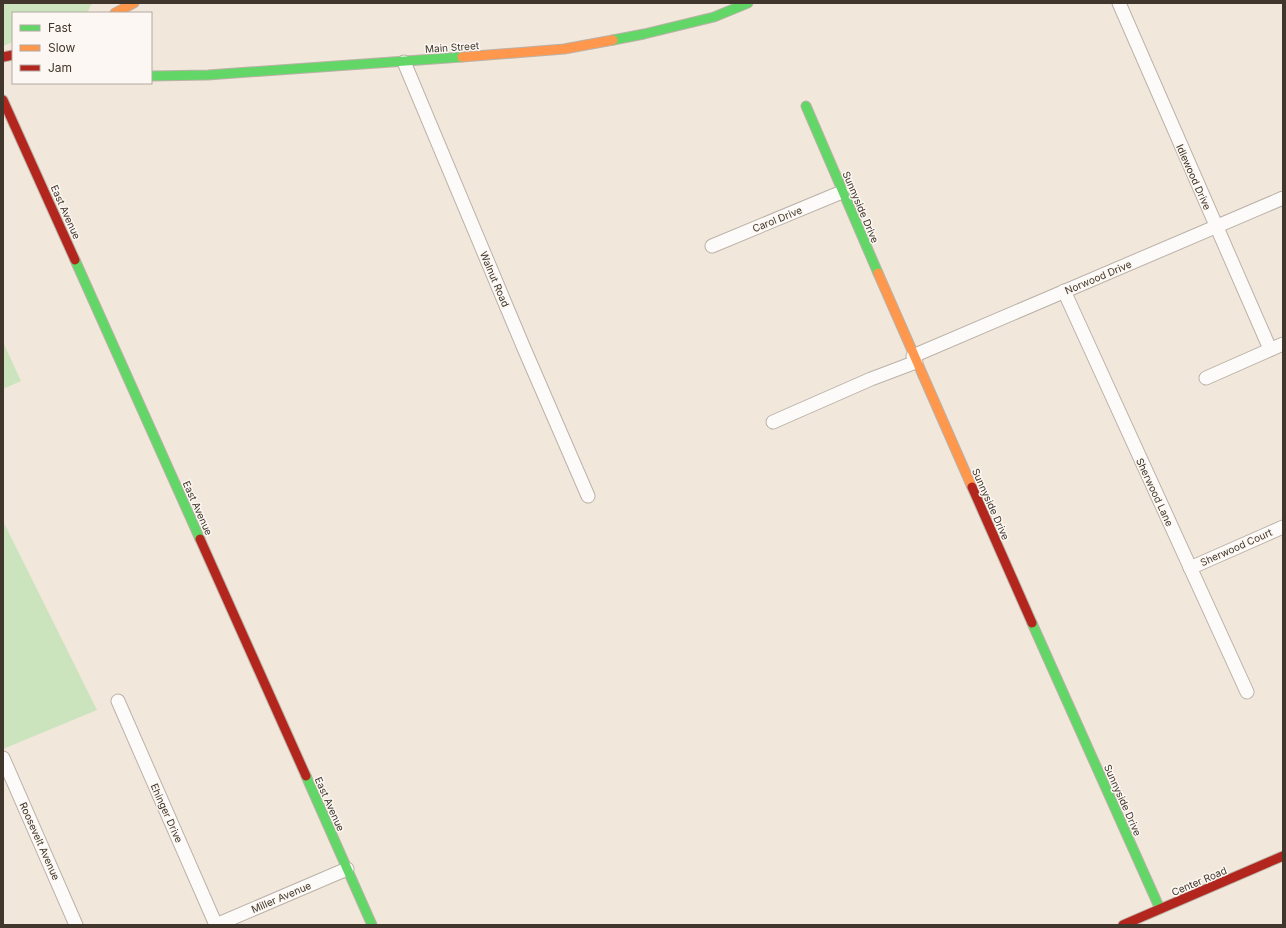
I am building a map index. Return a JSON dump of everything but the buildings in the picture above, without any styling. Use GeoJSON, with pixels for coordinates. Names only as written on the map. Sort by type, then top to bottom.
{"type":"FeatureCollection","features":[{"type":"Feature","properties":{"kind":"street"},"geometry":{"type":"LineString","coordinates":[[117,12],[134,3]]}},
{"type":"Feature","properties":{"kind":"street","name":"Main Street"},"geometry":{"type":"LineString","coordinates":[[152,76],[208,75],[404,62],[564,49],[644,34],[714,18],[748,3]]}},
{"type":"Feature","properties":{"kind":"street","name":"Idlewood Drive"},"geometry":{"type":"LineString","coordinates":[[1119,3],[1270,349]]}},
{"type":"Feature","properties":{"kind":"street","name":"Walnut Road"},"geometry":{"type":"LineString","coordinates":[[404,62],[523,346],[588,496]]}},
{"type":"Feature","properties":{"kind":"street","name":"East Avenue"},"geometry":{"type":"LineString","coordinates":[[3,100],[372,925]]}},
{"type":"Feature","properties":{"kind":"street","name":"Sunnyside Drive"},"geometry":{"type":"LineString","coordinates":[[806,106],[914,359],[1160,909]]}},
{"type":"Feature","properties":{"kind":"street","name":"Carol Drive"},"geometry":{"type":"LineString","coordinates":[[712,246],[842,192]]}},
{"type":"Feature","properties":{"kind":"street","name":"Norwood Drive"},"geometry":{"type":"LineString","coordinates":[[773,422],[871,380],[1064,291],[1216,228],[1283,198]]}},
{"type":"Feature","properties":{"kind":"street","name":"Sherwood Lane"},"geometry":{"type":"LineString","coordinates":[[1064,291],[1247,692]]}},
{"type":"Feature","properties":{"kind":"street"},"geometry":{"type":"LineString","coordinates":[[1206,378],[1283,344]]}},
{"type":"Feature","properties":{"kind":"street","name":"Sherwood Court"},"geometry":{"type":"LineString","coordinates":[[1190,568],[1283,527]]}},
{"type":"Feature","properties":{"kind":"street","name":"Ehinger Drive"},"geometry":{"type":"LineString","coordinates":[[118,701],[216,925]]}},
{"type":"Feature","properties":{"kind":"street","name":"Roosevelt Avenue"},"geometry":{"type":"LineString","coordinates":[[3,758],[76,925]]}},
{"type":"Feature","properties":{"kind":"street","name":"Center Road"},"geometry":{"type":"LineString","coordinates":[[1129,924],[1283,856]]}},
{"type":"Feature","properties":{"kind":"street","name":"Miller Avenue"},"geometry":{"type":"LineString","coordinates":[[216,925],[347,869]]}},
{"type":"Feature","properties":{"kind":"green space"},"geometry":{"type":"Polygon","coordinates":[[[3,3],[92,3],[88,12],[12,12],[12,42],[3,46],[3,3]]]}},
{"type":"Feature","properties":{"kind":"green space"},"geometry":{"type":"Polygon","coordinates":[[[3,342],[21,381],[3,389],[3,342]]]}},
{"type":"Feature","properties":{"kind":"green space"},"geometry":{"type":"Polygon","coordinates":[[[3,521],[97,710],[3,749],[3,521]]]}},
{"type":"Feature","properties":{"kind":"traffic: fast"},"geometry":{"type":"LineString","coordinates":[[613,40],[714,17],[748,3]]}},
{"type":"Feature","properties":{"kind":"traffic: fast"},"geometry":{"type":"LineString","coordinates":[[152,76],[208,75],[462,57]]}},
{"type":"Feature","properties":{"kind":"traffic: fast"},"geometry":{"type":"LineString","coordinates":[[806,106],[878,273]]}},
{"type":"Feature","properties":{"kind":"traffic: fast"},"geometry":{"type":"LineString","coordinates":[[75,260],[200,539]]}},
{"type":"Feature","properties":{"kind":"traffic: fast"},"geometry":{"type":"LineString","coordinates":[[1032,623],[1160,909]]}},
{"type":"Feature","properties":{"kind":"traffic: fast"},"geometry":{"type":"LineString","coordinates":[[306,776],[372,925]]}},
{"type":"Feature","properties":{"kind":"traffic: slow"},"geometry":{"type":"LineString","coordinates":[[117,12],[134,3]]}},
{"type":"Feature","properties":{"kind":"traffic: slow"},"geometry":{"type":"LineString","coordinates":[[462,57],[564,49],[613,40]]}},
{"type":"Feature","properties":{"kind":"traffic: slow"},"geometry":{"type":"LineString","coordinates":[[878,273],[972,487]]}},
{"type":"Feature","properties":{"kind":"traffic: jam"},"geometry":{"type":"LineString","coordinates":[[3,57],[12,55]]}},
{"type":"Feature","properties":{"kind":"traffic: jam"},"geometry":{"type":"LineString","coordinates":[[3,100],[75,260]]}},
{"type":"Feature","properties":{"kind":"traffic: jam"},"geometry":{"type":"LineString","coordinates":[[972,487],[1032,623]]}},
{"type":"Feature","properties":{"kind":"traffic: jam"},"geometry":{"type":"LineString","coordinates":[[200,539],[306,776]]}},
{"type":"Feature","properties":{"kind":"traffic: jam"},"geometry":{"type":"LineString","coordinates":[[1123,925],[1283,856]]}}]}
